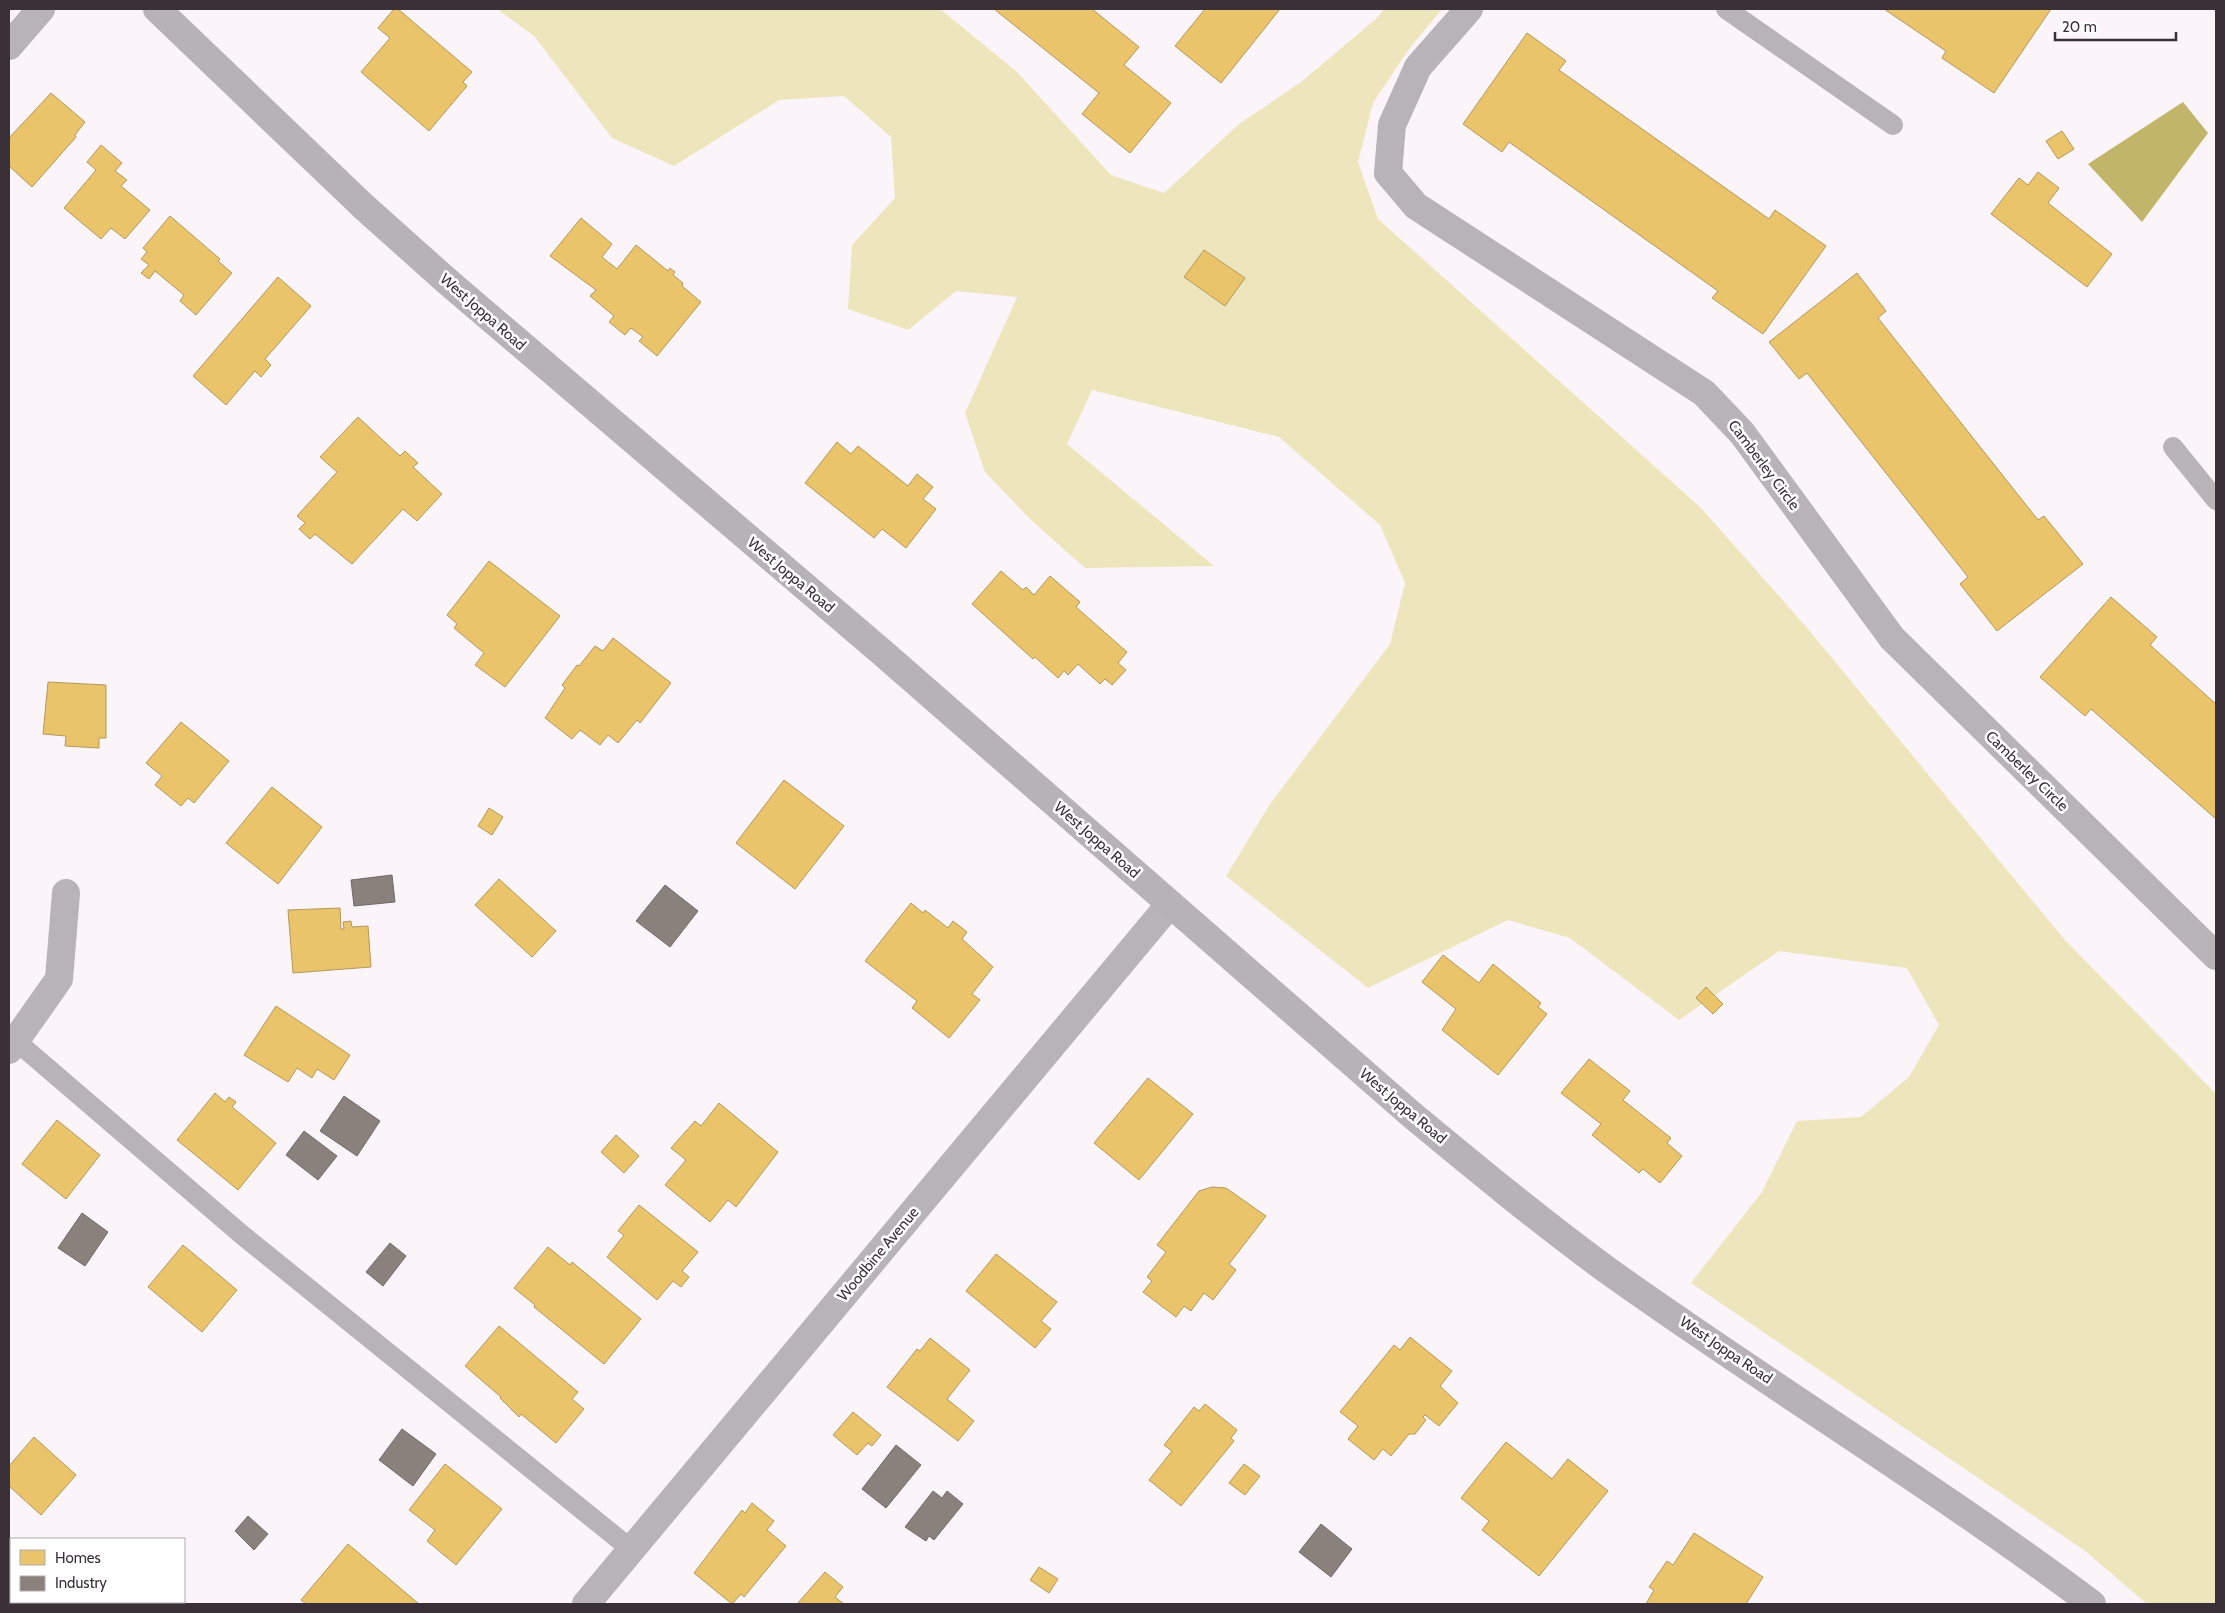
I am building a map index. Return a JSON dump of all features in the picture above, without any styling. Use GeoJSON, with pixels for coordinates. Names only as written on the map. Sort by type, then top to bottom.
{"type":"FeatureCollection","features":[{"type":"Feature","properties":{"kind":"street"},"geometry":{"type":"LineString","coordinates":[[9,46],[41,9]]}},
{"type":"Feature","properties":{"kind":"street","name":"West Joppa Road"},"geometry":{"type":"LineString","coordinates":[[157,9],[364,207],[448,282],[877,648],[1412,1115],[1493,1182],[1606,1269],[1956,1505],[2092,1604]]}},
{"type":"Feature","properties":{"kind":"street","name":"Camberley Circle"},"geometry":{"type":"LineString","coordinates":[[1469,9],[1418,68],[1392,125],[1388,173],[1416,206],[1704,393],[1742,433],[1892,638],[2216,956]]}},
{"type":"Feature","properties":{"kind":"street"},"geometry":{"type":"LineString","coordinates":[[13,1046],[59,979],[66,893]]}},
{"type":"Feature","properties":{"kind":"street","name":"Woodbine Avenue"},"geometry":{"type":"LineString","coordinates":[[592,1602],[632,1550],[1170,904]]}},
{"type":"Feature","properties":{"kind":"lane"},"geometry":{"type":"LineString","coordinates":[[1726,9],[1893,124]]}},
{"type":"Feature","properties":{"kind":"lane"},"geometry":{"type":"LineString","coordinates":[[2173,447],[2216,500]]}},
{"type":"Feature","properties":{"kind":"lane"},"geometry":{"type":"LineString","coordinates":[[13,1046],[241,1234],[632,1550]]}},
{"type":"Feature","properties":{"kind":"shaded area"},"geometry":{"type":"Polygon","coordinates":[[[497,9],[940,9],[1016,71],[1111,175],[1164,193],[1239,124],[1301,82],[1377,18],[1384,9],[1442,9],[1409,49],[1373,103],[1358,162],[1378,219],[1700,507],[1808,629],[2064,939],[2216,1094],[2216,1604],[2147,1604],[2084,1550],[1691,1283],[1762,1192],[1797,1121],[1861,1117],[1909,1077],[1939,1025],[1907,968],[1779,951],[1679,1020],[1570,938],[1508,920],[1368,988],[1226,876],[1270,804],[1390,644],[1405,583],[1380,525],[1279,437],[1092,390],[1067,444],[1214,566],[1085,568],[1031,520],[985,472],[965,413],[1017,297],[956,291],[908,330],[848,309],[852,245],[895,198],[891,137],[844,96],[779,100],[674,166],[612,138],[534,36],[497,9]]]}},
{"type":"Feature","properties":{"kind":"shaded area"},"geometry":{"type":"Polygon","coordinates":[[[2183,102],[2208,133],[2142,222],[2088,164],[2183,102]]]}},
{"type":"Feature","properties":{"kind":"building: Homes"},"geometry":{"type":"Polygon","coordinates":[[[394,9],[398,9],[472,72],[463,82],[467,86],[429,131],[361,72],[390,38],[378,28],[394,9]]]}},
{"type":"Feature","properties":{"kind":"building: Homes"},"geometry":{"type":"Polygon","coordinates":[[[994,9],[1092,9],[1139,47],[1124,65],[1171,103],[1130,153],[1082,114],[1099,93],[994,9]]]}},
{"type":"Feature","properties":{"kind":"building: Homes"},"geometry":{"type":"Polygon","coordinates":[[[1205,9],[1280,9],[1221,83],[1175,46],[1205,9]]]}},
{"type":"Feature","properties":{"kind":"building: Homes"},"geometry":{"type":"Polygon","coordinates":[[[1884,9],[2051,9],[1994,93],[1942,58],[1946,51],[1884,9]]]}},
{"type":"Feature","properties":{"kind":"building: Homes"},"geometry":{"type":"Polygon","coordinates":[[[1527,33],[1566,61],[1559,70],[1769,219],[1775,210],[1826,246],[1763,334],[1712,298],[1718,291],[1509,142],[1502,152],[1463,124],[1527,33]]]}},
{"type":"Feature","properties":{"kind":"building: Homes"},"geometry":{"type":"Polygon","coordinates":[[[51,93],[85,122],[75,135],[76,137],[32,187],[9,166],[9,138],[51,93]]]}},
{"type":"Feature","properties":{"kind":"building: Homes"},"geometry":{"type":"Polygon","coordinates":[[[2062,131],[2074,149],[2058,159],[2046,141],[2062,131]]]}},
{"type":"Feature","properties":{"kind":"building: Homes"},"geometry":{"type":"Polygon","coordinates":[[[101,145],[122,163],[115,171],[127,180],[121,186],[150,210],[125,239],[111,228],[101,239],[64,208],[96,170],[87,162],[101,145]]]}},
{"type":"Feature","properties":{"kind":"building: Homes"},"geometry":{"type":"Polygon","coordinates":[[[2038,172],[2059,188],[2048,203],[2112,254],[2087,287],[1991,214],[2019,178],[2028,185],[2038,172]]]}},
{"type":"Feature","properties":{"kind":"building: Homes"},"geometry":{"type":"Polygon","coordinates":[[[170,216],[220,259],[218,261],[232,273],[196,315],[180,301],[184,295],[155,271],[149,279],[141,273],[149,265],[141,259],[147,252],[143,248],[170,216]]]}},
{"type":"Feature","properties":{"kind":"building: Homes"},"geometry":{"type":"Polygon","coordinates":[[[581,218],[612,244],[602,257],[617,269],[636,245],[668,271],[670,268],[675,272],[673,275],[683,283],[682,286],[701,302],[657,356],[639,341],[643,337],[631,328],[625,335],[609,322],[614,316],[590,296],[596,290],[550,256],[581,218]]]}},
{"type":"Feature","properties":{"kind":"building: Homes"},"geometry":{"type":"Polygon","coordinates":[[[1204,250],[1245,278],[1225,306],[1184,277],[1204,250]]]}},
{"type":"Feature","properties":{"kind":"building: Homes"},"geometry":{"type":"Polygon","coordinates":[[[1857,273],[1886,311],[1878,318],[2038,520],[2044,516],[2083,564],[1997,631],[1960,584],[1968,577],[1807,373],[1799,379],[1769,342],[1857,273]]]}},
{"type":"Feature","properties":{"kind":"building: Homes"},"geometry":{"type":"Polygon","coordinates":[[[278,277],[311,306],[265,359],[271,365],[261,377],[255,371],[226,405],[193,376],[278,277]]]}},
{"type":"Feature","properties":{"kind":"building: Homes"},"geometry":{"type":"Polygon","coordinates":[[[358,417],[400,456],[405,451],[418,463],[413,467],[442,494],[417,521],[403,509],[352,564],[315,534],[310,539],[299,529],[305,523],[297,516],[337,472],[320,457],[358,417]]]}},
{"type":"Feature","properties":{"kind":"building: Homes"},"geometry":{"type":"Polygon","coordinates":[[[837,442],[851,454],[858,446],[908,486],[917,474],[933,487],[923,499],[936,509],[906,548],[882,529],[874,538],[805,483],[837,442]]]}},
{"type":"Feature","properties":{"kind":"building: Homes"},"geometry":{"type":"Polygon","coordinates":[[[489,561],[560,616],[505,687],[475,665],[484,653],[454,628],[457,624],[447,615],[489,561]]]}},
{"type":"Feature","properties":{"kind":"building: Homes"},"geometry":{"type":"Polygon","coordinates":[[[1001,571],[1023,590],[1026,587],[1034,595],[1050,576],[1080,602],[1076,607],[1127,652],[1118,663],[1126,670],[1112,685],[1105,679],[1100,684],[1078,664],[1068,675],[1064,671],[1058,678],[1035,657],[1033,659],[972,604],[1001,571]]]}},
{"type":"Feature","properties":{"kind":"building: Homes"},"geometry":{"type":"Polygon","coordinates":[[[2111,597],[2157,637],[2150,645],[2216,704],[2216,819],[2091,709],[2085,716],[2040,677],[2111,597]]]}},
{"type":"Feature","properties":{"kind":"building: Homes"},"geometry":{"type":"Polygon","coordinates":[[[613,638],[671,683],[640,723],[637,720],[618,743],[608,735],[600,745],[580,730],[572,739],[545,718],[565,688],[562,685],[577,665],[579,666],[595,646],[603,651],[613,638]]]}},
{"type":"Feature","properties":{"kind":"building: Homes"},"geometry":{"type":"Polygon","coordinates":[[[48,682],[106,685],[106,738],[99,738],[99,748],[65,746],[66,736],[43,734],[48,682]]]}},
{"type":"Feature","properties":{"kind":"building: Homes"},"geometry":{"type":"Polygon","coordinates":[[[181,722],[229,761],[194,803],[188,798],[181,806],[155,785],[162,776],[146,763],[181,722]]]}},
{"type":"Feature","properties":{"kind":"building: Homes"},"geometry":{"type":"Polygon","coordinates":[[[784,780],[844,826],[795,889],[736,843],[784,780]]]}},
{"type":"Feature","properties":{"kind":"building: Homes"},"geometry":{"type":"Polygon","coordinates":[[[272,787],[322,827],[278,884],[226,843],[272,787]]]}},
{"type":"Feature","properties":{"kind":"building: Homes"},"geometry":{"type":"Polygon","coordinates":[[[489,808],[503,817],[492,835],[478,826],[489,808]]]}},
{"type":"Feature","properties":{"kind":"building: Homes"},"geometry":{"type":"Polygon","coordinates":[[[499,879],[556,931],[532,957],[475,905],[499,879]]]}},
{"type":"Feature","properties":{"kind":"building: Homes"},"geometry":{"type":"Polygon","coordinates":[[[911,903],[923,913],[925,910],[948,928],[953,921],[967,932],[962,939],[993,967],[972,994],[980,1000],[949,1038],[912,1008],[917,1001],[865,961],[911,903]]]}},
{"type":"Feature","properties":{"kind":"building: Homes"},"geometry":{"type":"Polygon","coordinates":[[[340,908],[341,929],[344,929],[343,922],[351,921],[352,927],[368,926],[371,967],[293,973],[288,910],[340,908]]]}},
{"type":"Feature","properties":{"kind":"building: Homes"},"geometry":{"type":"Polygon","coordinates":[[[1443,955],[1479,983],[1493,964],[1541,1003],[1538,1007],[1547,1014],[1498,1075],[1442,1030],[1456,1009],[1422,982],[1443,955]]]}},
{"type":"Feature","properties":{"kind":"building: Homes"},"geometry":{"type":"Polygon","coordinates":[[[1706,987],[1723,1004],[1713,1014],[1696,998],[1706,987]]]}},
{"type":"Feature","properties":{"kind":"building: Homes"},"geometry":{"type":"Polygon","coordinates":[[[276,1006],[350,1055],[334,1080],[317,1069],[312,1078],[297,1068],[288,1082],[244,1055],[276,1006]]]}},
{"type":"Feature","properties":{"kind":"building: Homes"},"geometry":{"type":"Polygon","coordinates":[[[1589,1059],[1630,1091],[1623,1100],[1671,1138],[1667,1143],[1682,1156],[1660,1183],[1643,1169],[1639,1173],[1592,1135],[1601,1124],[1561,1093],[1589,1059]]]}},
{"type":"Feature","properties":{"kind":"building: Homes"},"geometry":{"type":"Polygon","coordinates":[[[1148,1078],[1193,1114],[1139,1180],[1094,1143],[1148,1078]]]}},
{"type":"Feature","properties":{"kind":"building: Homes"},"geometry":{"type":"Polygon","coordinates":[[[215,1093],[225,1102],[229,1097],[236,1102],[232,1107],[276,1143],[238,1190],[177,1140],[215,1093]]]}},
{"type":"Feature","properties":{"kind":"building: Homes"},"geometry":{"type":"Polygon","coordinates":[[[719,1103],[778,1152],[736,1207],[728,1200],[710,1222],[665,1185],[686,1160],[671,1148],[695,1121],[701,1126],[719,1103]]]}},
{"type":"Feature","properties":{"kind":"building: Homes"},"geometry":{"type":"Polygon","coordinates":[[[57,1120],[100,1155],[66,1199],[22,1164],[57,1120]]]}},
{"type":"Feature","properties":{"kind":"building: Homes"},"geometry":{"type":"Polygon","coordinates":[[[616,1135],[639,1156],[624,1173],[601,1152],[616,1135]]]}},
{"type":"Feature","properties":{"kind":"building: Homes"},"geometry":{"type":"Polygon","coordinates":[[[1212,1187],[1226,1188],[1266,1216],[1229,1264],[1236,1270],[1213,1300],[1204,1293],[1191,1311],[1184,1306],[1176,1317],[1143,1292],[1152,1281],[1147,1277],[1166,1252],[1157,1245],[1199,1191],[1212,1187]]]}},
{"type":"Feature","properties":{"kind":"building: Homes"},"geometry":{"type":"Polygon","coordinates":[[[639,1205],[698,1252],[682,1271],[689,1277],[681,1287],[673,1281],[657,1300],[607,1257],[624,1235],[618,1231],[639,1205]]]}},
{"type":"Feature","properties":{"kind":"building: Homes"},"geometry":{"type":"Polygon","coordinates":[[[183,1245],[237,1290],[202,1332],[148,1287],[183,1245]]]}},
{"type":"Feature","properties":{"kind":"building: Homes"},"geometry":{"type":"Polygon","coordinates":[[[548,1247],[570,1265],[572,1262],[641,1319],[604,1364],[534,1307],[535,1305],[514,1288],[548,1247]]]}},
{"type":"Feature","properties":{"kind":"building: Homes"},"geometry":{"type":"Polygon","coordinates":[[[996,1254],[1057,1302],[1041,1321],[1051,1329],[1035,1348],[966,1291],[996,1254]]]}},
{"type":"Feature","properties":{"kind":"building: Homes"},"geometry":{"type":"Polygon","coordinates":[[[499,1326],[578,1392],[572,1399],[584,1409],[556,1443],[521,1414],[519,1417],[501,1397],[465,1366],[499,1326]]]}},
{"type":"Feature","properties":{"kind":"building: Homes"},"geometry":{"type":"Polygon","coordinates":[[[1410,1337],[1452,1371],[1440,1386],[1458,1403],[1439,1426],[1425,1415],[1423,1417],[1426,1420],[1415,1434],[1409,1434],[1391,1456],[1383,1449],[1374,1460],[1348,1439],[1358,1426],[1340,1412],[1394,1345],[1400,1350],[1410,1337]]]}},
{"type":"Feature","properties":{"kind":"building: Homes"},"geometry":{"type":"Polygon","coordinates":[[[930,1338],[970,1370],[947,1399],[974,1421],[958,1441],[887,1387],[917,1349],[920,1351],[930,1338]]]}},
{"type":"Feature","properties":{"kind":"building: Homes"},"geometry":{"type":"Polygon","coordinates":[[[1205,1404],[1237,1430],[1231,1438],[1234,1441],[1181,1506],[1149,1480],[1172,1451],[1164,1445],[1194,1407],[1199,1411],[1205,1404]]]}},
{"type":"Feature","properties":{"kind":"building: Homes"},"geometry":{"type":"Polygon","coordinates":[[[853,1412],[881,1435],[872,1446],[868,1443],[857,1455],[833,1435],[853,1412]]]}},
{"type":"Feature","properties":{"kind":"building: Homes"},"geometry":{"type":"Polygon","coordinates":[[[34,1437],[76,1475],[41,1515],[9,1486],[9,1466],[34,1437]]]}},
{"type":"Feature","properties":{"kind":"building: Homes"},"geometry":{"type":"Polygon","coordinates":[[[1506,1442],[1552,1479],[1568,1459],[1608,1491],[1539,1576],[1482,1530],[1489,1521],[1461,1498],[1506,1442]]]}},
{"type":"Feature","properties":{"kind":"building: Homes"},"geometry":{"type":"Polygon","coordinates":[[[445,1464],[502,1509],[456,1565],[427,1541],[435,1530],[409,1510],[445,1464]]]}},
{"type":"Feature","properties":{"kind":"building: Homes"},"geometry":{"type":"Polygon","coordinates":[[[1244,1464],[1260,1476],[1245,1495],[1229,1483],[1244,1464]]]}},
{"type":"Feature","properties":{"kind":"building: Homes"},"geometry":{"type":"Polygon","coordinates":[[[752,1503],[774,1521],[767,1530],[786,1546],[744,1597],[741,1594],[732,1604],[694,1573],[742,1510],[745,1513],[752,1503]]]}},
{"type":"Feature","properties":{"kind":"building: Homes"},"geometry":{"type":"Polygon","coordinates":[[[1694,1533],[1763,1577],[1746,1604],[1646,1604],[1654,1590],[1649,1587],[1667,1561],[1673,1565],[1694,1533]]]}},
{"type":"Feature","properties":{"kind":"building: Homes"},"geometry":{"type":"Polygon","coordinates":[[[348,1544],[419,1604],[306,1604],[301,1600],[348,1544]]]}},
{"type":"Feature","properties":{"kind":"building: Homes"},"geometry":{"type":"Polygon","coordinates":[[[1039,1567],[1058,1579],[1049,1593],[1030,1580],[1039,1567]]]}},
{"type":"Feature","properties":{"kind":"building: Homes"},"geometry":{"type":"Polygon","coordinates":[[[825,1572],[843,1587],[835,1597],[844,1604],[797,1604],[825,1572]]]}},
{"type":"Feature","properties":{"kind":"building: Industry"},"geometry":{"type":"Polygon","coordinates":[[[392,875],[395,902],[354,906],[351,880],[392,875]]]}},
{"type":"Feature","properties":{"kind":"building: Industry"},"geometry":{"type":"Polygon","coordinates":[[[665,885],[698,911],[670,947],[636,921],[665,885]]]}},
{"type":"Feature","properties":{"kind":"building: Industry"},"geometry":{"type":"Polygon","coordinates":[[[344,1096],[380,1121],[357,1156],[320,1131],[344,1096]]]}},
{"type":"Feature","properties":{"kind":"building: Industry"},"geometry":{"type":"Polygon","coordinates":[[[304,1131],[337,1156],[318,1180],[286,1155],[304,1131]]]}},
{"type":"Feature","properties":{"kind":"building: Industry"},"geometry":{"type":"Polygon","coordinates":[[[82,1213],[108,1232],[85,1266],[58,1248],[82,1213]]]}},
{"type":"Feature","properties":{"kind":"building: Industry"},"geometry":{"type":"Polygon","coordinates":[[[390,1243],[406,1256],[383,1286],[366,1272],[390,1243]]]}},
{"type":"Feature","properties":{"kind":"building: Industry"},"geometry":{"type":"Polygon","coordinates":[[[402,1429],[436,1454],[413,1486],[379,1460],[402,1429]]]}},
{"type":"Feature","properties":{"kind":"building: Industry"},"geometry":{"type":"Polygon","coordinates":[[[896,1445],[921,1465],[886,1508],[862,1489],[896,1445]]]}},
{"type":"Feature","properties":{"kind":"building: Industry"},"geometry":{"type":"Polygon","coordinates":[[[933,1491],[942,1498],[947,1491],[963,1504],[934,1540],[929,1536],[926,1541],[905,1527],[933,1491]]]}},
{"type":"Feature","properties":{"kind":"building: Industry"},"geometry":{"type":"Polygon","coordinates":[[[248,1516],[268,1534],[254,1550],[235,1531],[248,1516]]]}},
{"type":"Feature","properties":{"kind":"building: Industry"},"geometry":{"type":"Polygon","coordinates":[[[1321,1524],[1352,1549],[1331,1577],[1299,1552],[1321,1524]]]}}]}
